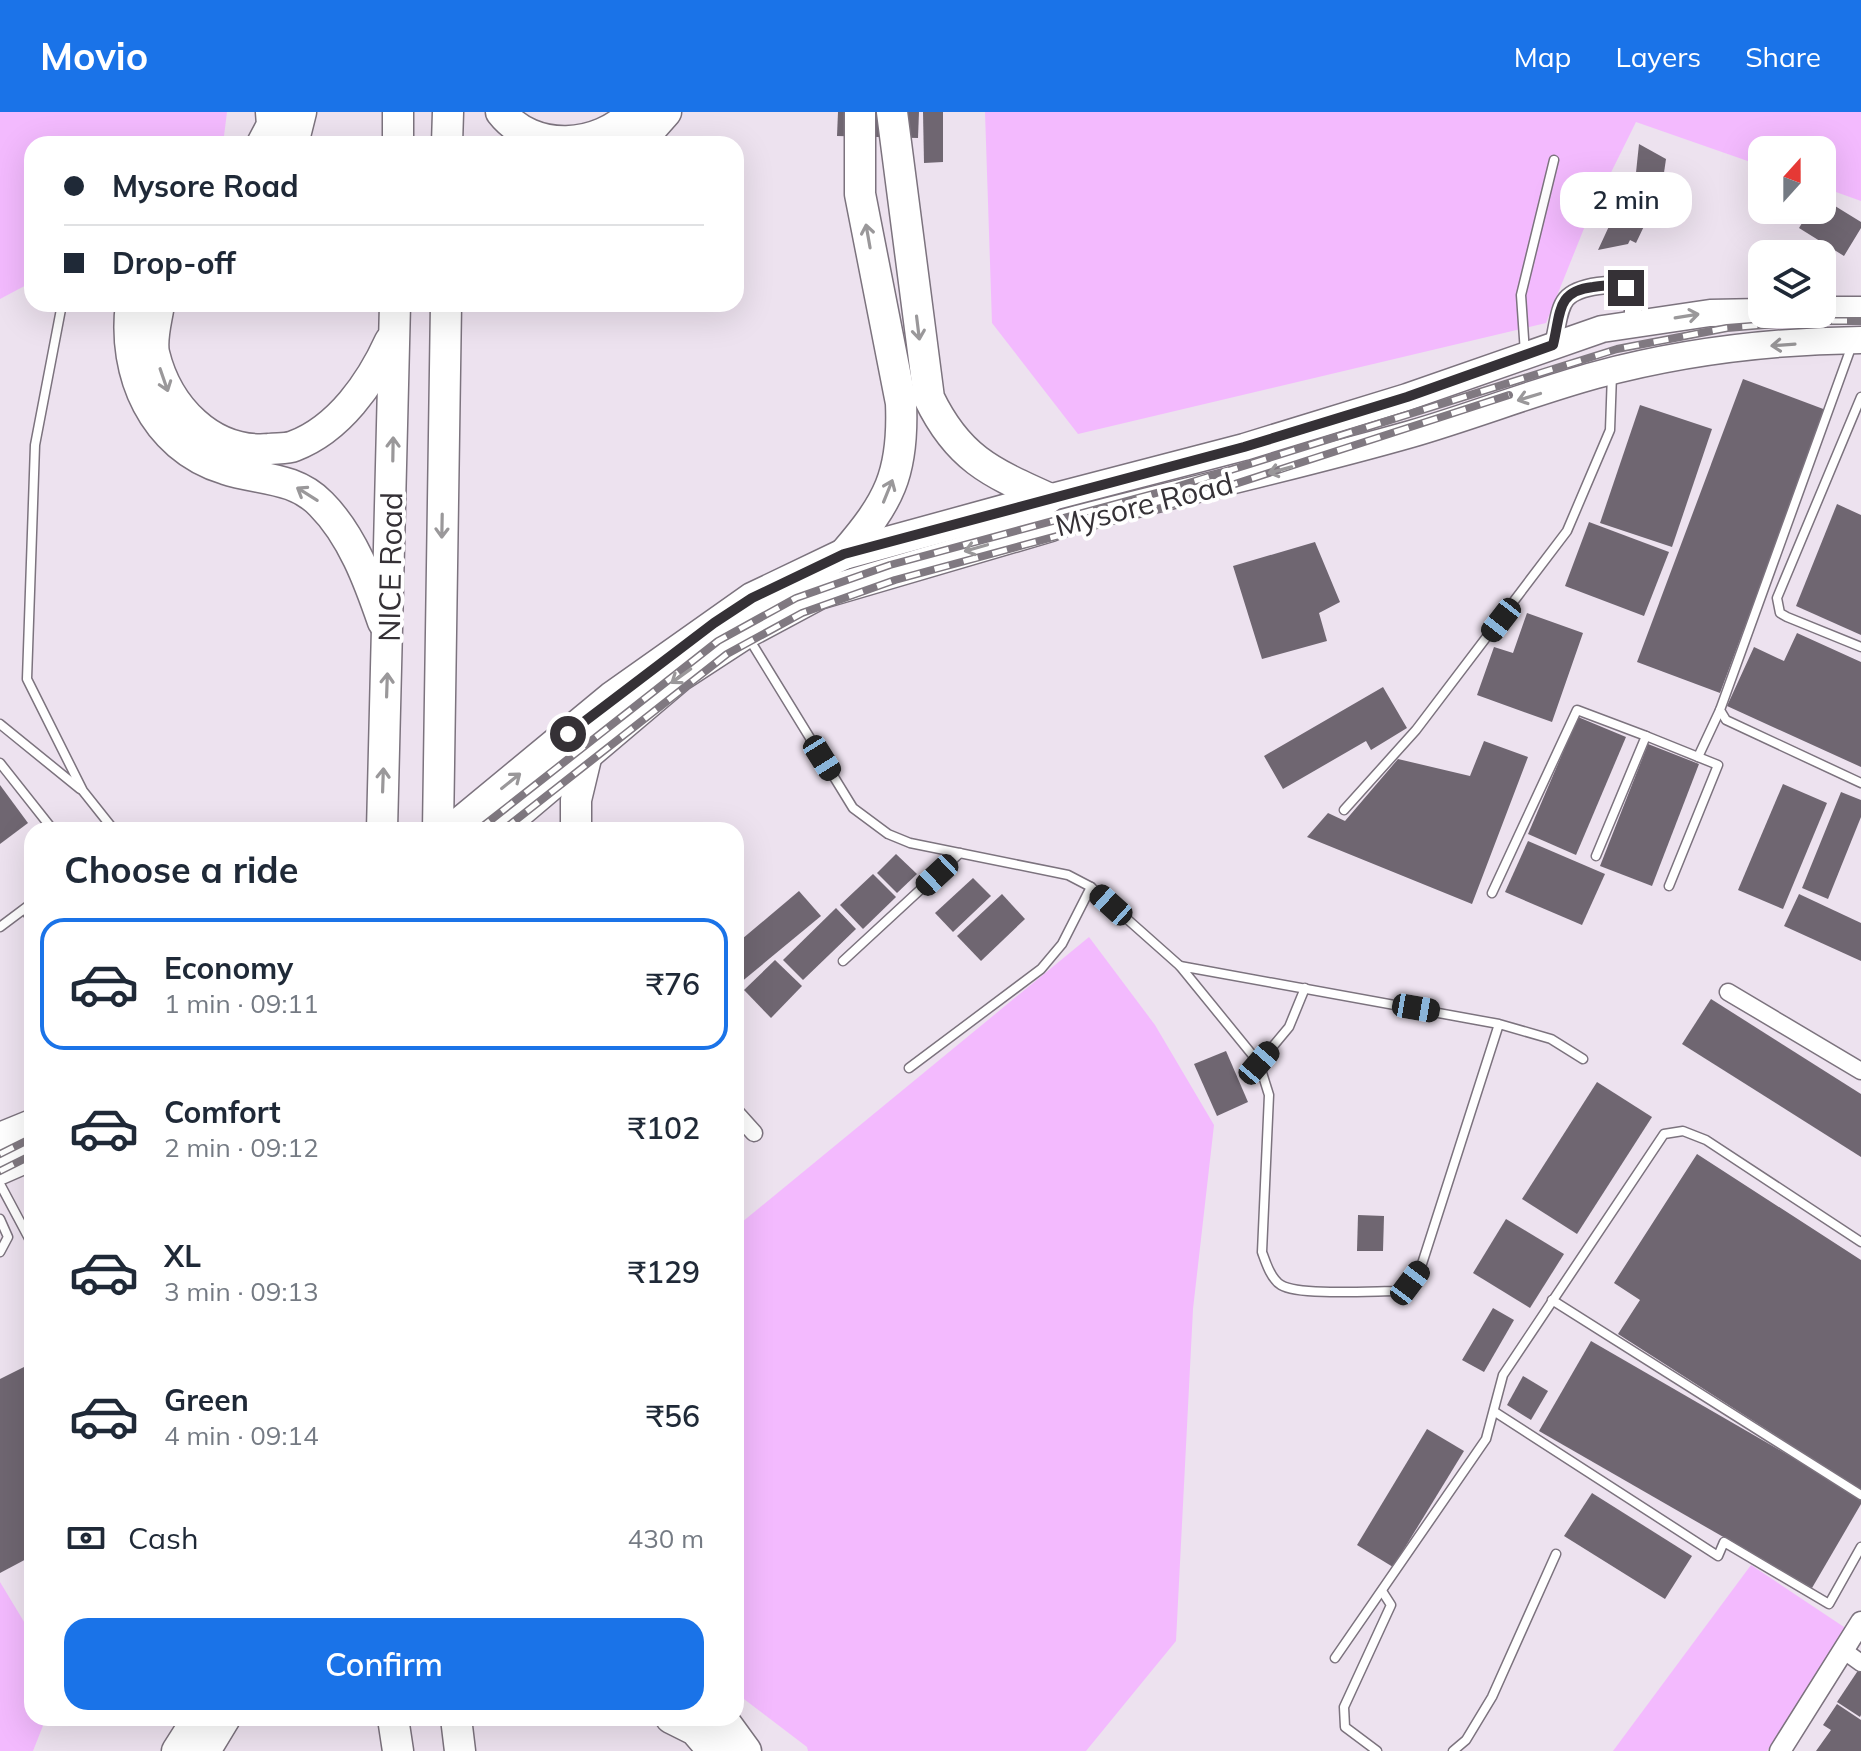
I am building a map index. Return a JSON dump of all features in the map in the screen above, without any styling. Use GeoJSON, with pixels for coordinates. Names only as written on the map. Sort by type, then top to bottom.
{"type":"FeatureCollection","features":[{"type":"Feature","properties":{"kind":"highway"},"geometry":{"type":"LineString","coordinates":[[266,136],[272,125],[271,112]]}},
{"type":"Feature","properties":{"kind":"highway"},"geometry":{"type":"LineString","coordinates":[[295,136],[301,112]]}},
{"type":"Feature","properties":{"kind":"highway"},"geometry":{"type":"LineString","coordinates":[[398,112],[398,136]]}},
{"type":"Feature","properties":{"kind":"highway"},"geometry":{"type":"LineString","coordinates":[[447,136],[448,112]]}},
{"type":"Feature","properties":{"kind":"highway"},"geometry":{"type":"LineString","coordinates":[[501,112],[532,136]]}},
{"type":"Feature","properties":{"kind":"highway"},"geometry":{"type":"LineString","coordinates":[[592,136],[633,112]]}},
{"type":"Feature","properties":{"kind":"highway"},"geometry":{"type":"LineString","coordinates":[[642,136],[666,112]]}},
{"type":"Feature","properties":{"kind":"highway"},"geometry":{"type":"LineString","coordinates":[[844,554],[876,517],[898,462],[902,435],[901,403],[860,194],[860,112]]}},
{"type":"Feature","properties":{"kind":"highway"},"geometry":{"type":"LineString","coordinates":[[892,112],[929,398],[950,435],[978,462],[1050,512]]}},
{"type":"Feature","properties":{"kind":"highway"},"geometry":{"type":"LineString","coordinates":[[1836,310],[1861,310]]}},
{"type":"Feature","properties":{"kind":"highway"},"geometry":{"type":"LineString","coordinates":[[130,312],[128,332],[134,374],[150,413],[183,448],[223,469],[284,480],[320,502],[355,554],[389,639]]}},
{"type":"Feature","properties":{"kind":"highway"},"geometry":{"type":"LineString","coordinates":[[158,312],[153,349],[168,393],[204,433],[247,451],[292,447],[332,425],[376,372],[395,317]]}},
{"type":"Feature","properties":{"kind":"highway","name":"NICE Road"},"geometry":{"type":"LineString","coordinates":[[438,822],[446,312]]}},
{"type":"Feature","properties":{"kind":"highway"},"geometry":{"type":"LineString","coordinates":[[446,371],[460,312]]}},
{"type":"Feature","properties":{"kind":"highway","name":"Mysore Road"},"geometry":{"type":"LineString","coordinates":[[507,822],[680,676],[746,633],[819,594],[1050,512],[1407,397],[1602,329],[1710,313],[1748,312]]}},
{"type":"Feature","properties":{"kind":"highway","name":"NICE Road"},"geometry":{"type":"LineString","coordinates":[[382,822],[395,317]]}},
{"type":"Feature","properties":{"kind":"highway"},"geometry":{"type":"LineString","coordinates":[[1602,329],[1604,374]]}},
{"type":"Feature","properties":{"kind":"highway","name":"Mysore Road"},"geometry":{"type":"LineString","coordinates":[[461,822],[612,697],[702,631],[752,598],[844,554],[1050,512],[1253,477],[1413,433],[1604,374],[1720,350],[1857,340]]}},
{"type":"Feature","properties":{"kind":"highway"},"geometry":{"type":"LineString","coordinates":[[576,822],[576,800],[587,754]]}},
{"type":"Feature","properties":{"kind":"highway"},"geometry":{"type":"LineString","coordinates":[[0,1138],[24,1128]]}},
{"type":"Feature","properties":{"kind":"highway"},"geometry":{"type":"LineString","coordinates":[[0,1169],[24,1158]]}},
{"type":"Feature","properties":{"kind":"highway"},"geometry":{"type":"LineString","coordinates":[[177,1751],[193,1726]]}},
{"type":"Feature","properties":{"kind":"highway"},"geometry":{"type":"LineString","coordinates":[[205,1751],[220,1726]]}},
{"type":"Feature","properties":{"kind":"highway"},"geometry":{"type":"LineString","coordinates":[[394,1726],[398,1751]]}},
{"type":"Feature","properties":{"kind":"highway"},"geometry":{"type":"LineString","coordinates":[[457,1726],[460,1751]]}},
{"type":"Feature","properties":{"kind":"highway"},"geometry":{"type":"LineString","coordinates":[[687,1726],[695,1730],[713,1751]]}},
{"type":"Feature","properties":{"kind":"highway"},"geometry":{"type":"LineString","coordinates":[[728,1726],[746,1751]]}},
{"type":"Feature","properties":{"kind":"street"},"geometry":{"type":"LineString","coordinates":[[1553,345],[1565,298],[1575,289],[1614,284],[1626,288],[1633,295],[1633,324]]}},
{"type":"Feature","properties":{"kind":"street"},"geometry":{"type":"LineString","coordinates":[[1728,992],[1861,1071]]}},
{"type":"Feature","properties":{"kind":"street"},"geometry":{"type":"LineString","coordinates":[[744,1122],[754,1133]]}},
{"type":"Feature","properties":{"kind":"street"},"geometry":{"type":"LineString","coordinates":[[1787,1749],[1861,1622]]}},
{"type":"Feature","properties":{"kind":"street"},"geometry":{"type":"LineString","coordinates":[[1843,1650],[1861,1663]]}},
{"type":"Feature","properties":{"kind":"lane"},"geometry":{"type":"LineString","coordinates":[[1525,354],[1521,295],[1554,160]]}},
{"type":"Feature","properties":{"kind":"lane"},"geometry":{"type":"LineString","coordinates":[[60,312],[35,445],[27,679],[83,791],[108,822]]}},
{"type":"Feature","properties":{"kind":"lane"},"geometry":{"type":"LineString","coordinates":[[1698,757],[1720,710],[1857,340]]}},
{"type":"Feature","properties":{"kind":"lane"},"geometry":{"type":"LineString","coordinates":[[1344,810],[1416,730],[1567,531],[1610,430],[1604,374]]}},
{"type":"Feature","properties":{"kind":"lane"},"geometry":{"type":"LineString","coordinates":[[1861,397],[1777,598],[1780,613],[1861,647]]}},
{"type":"Feature","properties":{"kind":"lane"},"geometry":{"type":"LineString","coordinates":[[746,633],[853,808],[888,834],[910,843],[1068,875],[1091,887],[1180,966],[1259,1063],[1269,1095],[1262,1252],[1280,1285],[1297,1291],[1397,1291],[1410,1283],[1420,1270],[1499,1024]]}},
{"type":"Feature","properties":{"kind":"lane"},"geometry":{"type":"LineString","coordinates":[[1492,893],[1577,710],[1718,765],[1669,886]]}},
{"type":"Feature","properties":{"kind":"lane"},"geometry":{"type":"LineString","coordinates":[[1720,710],[1726,720],[1861,783]]}},
{"type":"Feature","properties":{"kind":"lane"},"geometry":{"type":"LineString","coordinates":[[0,724],[83,791]]}},
{"type":"Feature","properties":{"kind":"lane"},"geometry":{"type":"LineString","coordinates":[[1596,856],[1646,736]]}},
{"type":"Feature","properties":{"kind":"lane"},"geometry":{"type":"LineString","coordinates":[[0,763],[47,822]]}},
{"type":"Feature","properties":{"kind":"lane"},"geometry":{"type":"LineString","coordinates":[[843,961],[960,853]]}},
{"type":"Feature","properties":{"kind":"lane"},"geometry":{"type":"LineString","coordinates":[[909,1068],[1041,969],[1062,944],[1091,887]]}},
{"type":"Feature","properties":{"kind":"lane"},"geometry":{"type":"LineString","coordinates":[[0,927],[24,909]]}},
{"type":"Feature","properties":{"kind":"lane"},"geometry":{"type":"LineString","coordinates":[[1180,966],[1499,1024],[1551,1039],[1583,1059]]}},
{"type":"Feature","properties":{"kind":"lane"},"geometry":{"type":"LineString","coordinates":[[1259,1063],[1289,1027],[1305,988]]}},
{"type":"Feature","properties":{"kind":"lane"},"geometry":{"type":"LineString","coordinates":[[1335,1658],[1486,1439],[1503,1375],[1659,1138],[1672,1131],[1683,1131],[1706,1140],[1861,1242]]}},
{"type":"Feature","properties":{"kind":"lane"},"geometry":{"type":"LineString","coordinates":[[0,1184],[24,1229]]}},
{"type":"Feature","properties":{"kind":"lane"},"geometry":{"type":"LineString","coordinates":[[0,1219],[8,1237],[0,1252]]}},
{"type":"Feature","properties":{"kind":"lane"},"geometry":{"type":"LineString","coordinates":[[1552,1300],[1861,1495]]}},
{"type":"Feature","properties":{"kind":"lane"},"geometry":{"type":"LineString","coordinates":[[1495,1412],[1718,1556],[1724,1542],[1829,1604],[1861,1547]]}},
{"type":"Feature","properties":{"kind":"lane"},"geometry":{"type":"LineString","coordinates":[[1453,1751],[1466,1740],[1492,1697],[1556,1554]]}},
{"type":"Feature","properties":{"kind":"lane"},"geometry":{"type":"LineString","coordinates":[[1377,1751],[1345,1727],[1344,1707],[1391,1605],[1382,1591]]}},
{"type":"Feature","properties":{"kind":"shaded area"},"geometry":{"type":"Polygon","coordinates":[[[0,112],[227,112],[224,136],[24,136],[24,286],[0,299],[0,112]]]}},
{"type":"Feature","properties":{"kind":"shaded area"},"geometry":{"type":"Polygon","coordinates":[[[985,112],[1861,112],[1861,201],[1836,192],[1836,136],[1748,136],[1748,161],[1636,122],[1587,221],[1546,323],[1078,434],[992,323],[985,112]]]}},
{"type":"Feature","properties":{"kind":"shaded area"},"geometry":{"type":"Polygon","coordinates":[[[1089,937],[1155,1025],[1214,1125],[1193,1309],[1176,1641],[1086,1751],[808,1751],[807,1747],[744,1699],[744,1220],[1089,937]]]}},
{"type":"Feature","properties":{"kind":"shaded area"},"geometry":{"type":"Polygon","coordinates":[[[1751,1565],[1847,1629],[1767,1751],[1613,1751],[1751,1565]]]}},
{"type":"Feature","properties":{"kind":"shaded area"},"geometry":{"type":"Polygon","coordinates":[[[0,1582],[24,1622],[24,1726],[43,1726],[33,1751],[0,1751],[0,1582]]]}},
{"type":"Feature","properties":{"kind":"building"},"geometry":{"type":"Polygon","coordinates":[[[838,112],[919,112],[918,138],[837,136],[838,112]]]}},
{"type":"Feature","properties":{"kind":"building"},"geometry":{"type":"Polygon","coordinates":[[[923,112],[943,112],[943,162],[924,163],[923,112]]]}},
{"type":"Feature","properties":{"kind":"building"},"geometry":{"type":"Polygon","coordinates":[[[1639,144],[1666,159],[1658,214],[1633,201],[1639,144]]]}},
{"type":"Feature","properties":{"kind":"building"},"geometry":{"type":"Polygon","coordinates":[[[1836,207],[1861,222],[1861,228],[1844,256],[1836,251],[1836,240],[1818,240],[1799,228],[1801,224],[1836,224],[1836,207]]]}},
{"type":"Feature","properties":{"kind":"building"},"geometry":{"type":"Polygon","coordinates":[[[1617,209],[1646,222],[1636,243],[1630,240],[1628,244],[1598,250],[1617,209]]]}},
{"type":"Feature","properties":{"kind":"building"},"geometry":{"type":"Polygon","coordinates":[[[1743,379],[1826,410],[1720,693],[1637,662],[1743,379]]]}},
{"type":"Feature","properties":{"kind":"building"},"geometry":{"type":"Polygon","coordinates":[[[1640,405],[1712,429],[1672,547],[1600,523],[1640,405]]]}},
{"type":"Feature","properties":{"kind":"building"},"geometry":{"type":"Polygon","coordinates":[[[1837,504],[1861,515],[1861,635],[1796,606],[1837,504]]]}},
{"type":"Feature","properties":{"kind":"building"},"geometry":{"type":"Polygon","coordinates":[[[1589,522],[1669,552],[1644,616],[1565,586],[1589,522]]]}},
{"type":"Feature","properties":{"kind":"building"},"geometry":{"type":"Polygon","coordinates":[[[1315,542],[1340,602],[1319,613],[1327,641],[1262,659],[1233,566],[1315,542]]]}},
{"type":"Feature","properties":{"kind":"building"},"geometry":{"type":"Polygon","coordinates":[[[1527,613],[1583,633],[1552,722],[1477,695],[1494,647],[1513,653],[1527,613]]]}},
{"type":"Feature","properties":{"kind":"building"},"geometry":{"type":"Polygon","coordinates":[[[1797,633],[1861,662],[1861,767],[1727,706],[1754,647],[1784,661],[1797,633]]]}},
{"type":"Feature","properties":{"kind":"building"},"geometry":{"type":"Polygon","coordinates":[[[1383,687],[1407,728],[1371,750],[1366,741],[1283,789],[1264,756],[1383,687]]]}},
{"type":"Feature","properties":{"kind":"building"},"geometry":{"type":"Polygon","coordinates":[[[1578,717],[1626,737],[1576,855],[1528,834],[1578,717]]]}},
{"type":"Feature","properties":{"kind":"building"},"geometry":{"type":"Polygon","coordinates":[[[1484,741],[1528,757],[1472,904],[1307,837],[1328,813],[1345,821],[1398,759],[1470,776],[1484,741]]]}},
{"type":"Feature","properties":{"kind":"building"},"geometry":{"type":"Polygon","coordinates":[[[1648,744],[1699,764],[1652,886],[1600,866],[1648,744]]]}},
{"type":"Feature","properties":{"kind":"building"},"geometry":{"type":"Polygon","coordinates":[[[1783,784],[1827,803],[1783,909],[1738,890],[1783,784]]]}},
{"type":"Feature","properties":{"kind":"building"},"geometry":{"type":"Polygon","coordinates":[[[0,785],[27,822],[0,844],[0,785]]]}},
{"type":"Feature","properties":{"kind":"building"},"geometry":{"type":"Polygon","coordinates":[[[1841,792],[1861,800],[1861,817],[1828,899],[1802,888],[1841,792]]]}},
{"type":"Feature","properties":{"kind":"building"},"geometry":{"type":"Polygon","coordinates":[[[1528,841],[1605,874],[1582,925],[1505,892],[1528,841]]]}},
{"type":"Feature","properties":{"kind":"building"},"geometry":{"type":"Polygon","coordinates":[[[896,854],[917,874],[897,893],[877,873],[896,854]]]}},
{"type":"Feature","properties":{"kind":"building"},"geometry":{"type":"Polygon","coordinates":[[[873,874],[896,897],[863,929],[840,905],[873,874]]]}},
{"type":"Feature","properties":{"kind":"building"},"geometry":{"type":"Polygon","coordinates":[[[973,878],[991,896],[953,932],[935,913],[973,878]]]}},
{"type":"Feature","properties":{"kind":"building"},"geometry":{"type":"Polygon","coordinates":[[[799,891],[821,916],[744,980],[744,937],[799,891]]]}},
{"type":"Feature","properties":{"kind":"building"},"geometry":{"type":"Polygon","coordinates":[[[1002,894],[1025,919],[981,961],[957,936],[1002,894]]]}},
{"type":"Feature","properties":{"kind":"building"},"geometry":{"type":"Polygon","coordinates":[[[1799,894],[1861,923],[1861,961],[1784,926],[1799,894]]]}},
{"type":"Feature","properties":{"kind":"building"},"geometry":{"type":"Polygon","coordinates":[[[836,908],[856,929],[803,980],[783,960],[836,908]]]}},
{"type":"Feature","properties":{"kind":"building"},"geometry":{"type":"Polygon","coordinates":[[[775,960],[802,986],[771,1018],[744,990],[775,960]]]}},
{"type":"Feature","properties":{"kind":"building"},"geometry":{"type":"Polygon","coordinates":[[[1711,999],[1861,1094],[1861,1157],[1682,1044],[1711,999]]]}},
{"type":"Feature","properties":{"kind":"building"},"geometry":{"type":"Polygon","coordinates":[[[1226,1051],[1248,1102],[1217,1116],[1194,1064],[1226,1051]]]}},
{"type":"Feature","properties":{"kind":"building"},"geometry":{"type":"Polygon","coordinates":[[[1597,1082],[1652,1117],[1577,1234],[1522,1199],[1597,1082]]]}},
{"type":"Feature","properties":{"kind":"building"},"geometry":{"type":"Polygon","coordinates":[[[1697,1154],[1861,1260],[1861,1490],[1618,1334],[1640,1300],[1614,1283],[1697,1154]]]}},
{"type":"Feature","properties":{"kind":"building"},"geometry":{"type":"Polygon","coordinates":[[[1358,1215],[1384,1216],[1383,1251],[1357,1251],[1358,1215]]]}},
{"type":"Feature","properties":{"kind":"building"},"geometry":{"type":"Polygon","coordinates":[[[1506,1219],[1564,1254],[1530,1308],[1473,1273],[1506,1219]]]}},
{"type":"Feature","properties":{"kind":"building"},"geometry":{"type":"Polygon","coordinates":[[[1493,1308],[1514,1320],[1484,1372],[1462,1360],[1493,1308]]]}},
{"type":"Feature","properties":{"kind":"building"},"geometry":{"type":"Polygon","coordinates":[[[1591,1341],[1861,1497],[1861,1504],[1812,1588],[1539,1431],[1591,1341]]]}},
{"type":"Feature","properties":{"kind":"building"},"geometry":{"type":"Polygon","coordinates":[[[24,1367],[24,1560],[0,1573],[0,1379],[24,1367]]]}},
{"type":"Feature","properties":{"kind":"building"},"geometry":{"type":"Polygon","coordinates":[[[1523,1376],[1548,1391],[1531,1420],[1507,1405],[1523,1376]]]}},
{"type":"Feature","properties":{"kind":"building"},"geometry":{"type":"Polygon","coordinates":[[[1427,1429],[1464,1451],[1393,1567],[1357,1545],[1427,1429]]]}},
{"type":"Feature","properties":{"kind":"building"},"geometry":{"type":"Polygon","coordinates":[[[1592,1493],[1692,1556],[1665,1599],[1564,1536],[1592,1493]]]}},
{"type":"Feature","properties":{"kind":"building"},"geometry":{"type":"Polygon","coordinates":[[[1861,1666],[1861,1715],[1860,1717],[1837,1702],[1861,1666]]]}},
{"type":"Feature","properties":{"kind":"building"},"geometry":{"type":"Polygon","coordinates":[[[1837,1704],[1861,1720],[1861,1751],[1816,1751],[1831,1730],[1823,1725],[1837,1704]]]}},
{"type":"Feature","properties":{"kind":"railway"},"geometry":{"type":"LineString","coordinates":[[488,822],[718,641],[796,598],[890,565],[1160,492],[1617,349],[1727,328],[1813,321],[1861,321]]}},
{"type":"Feature","properties":{"kind":"railway"},"geometry":{"type":"LineString","coordinates":[[513,822],[727,654],[802,613],[895,580],[1164,507],[1509,395]]}},
{"type":"Feature","properties":{"kind":"railway"},"geometry":{"type":"LineString","coordinates":[[0,1154],[24,1142]]}},
{"type":"Feature","properties":{"kind":"railway"},"geometry":{"type":"LineString","coordinates":[[0,1171],[24,1159]]}},
{"type":"Feature","properties":{"kind":"route"},"geometry":{"type":"LineString","coordinates":[[568,734],[667,656],[752,598],[844,554],[1244,447],[1407,397],[1553,345],[1565,298],[1575,289],[1614,284],[1626,288]]}}]}
